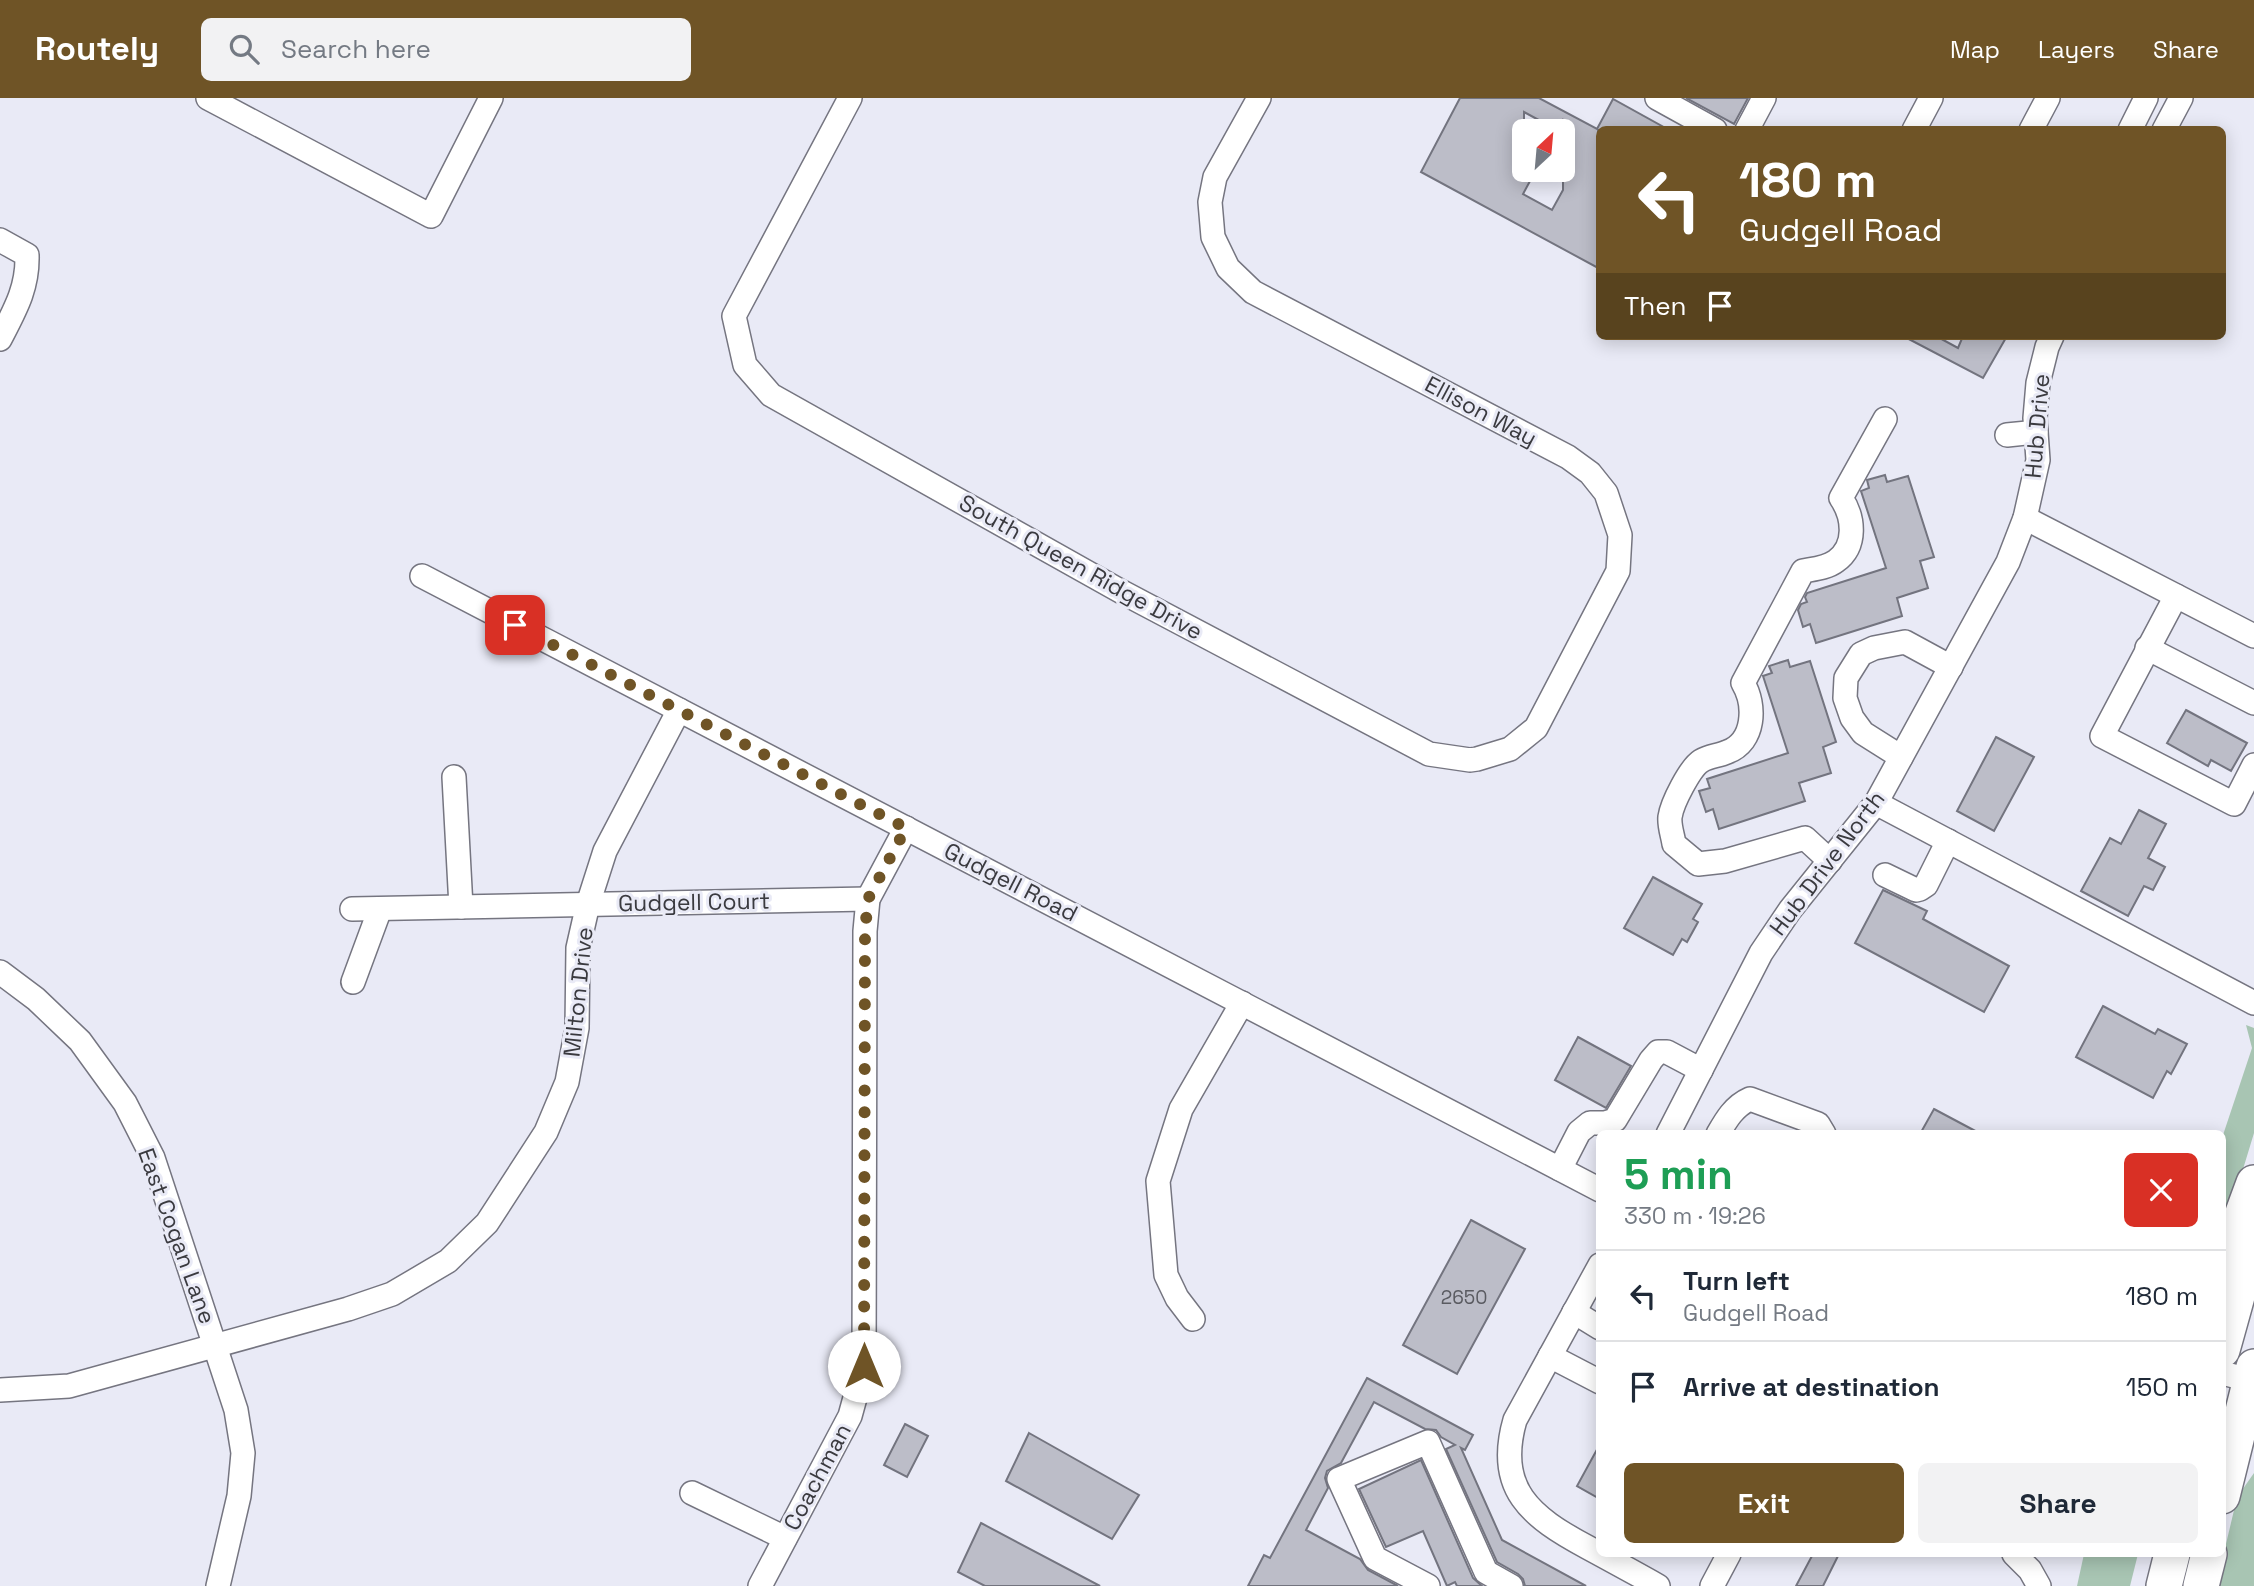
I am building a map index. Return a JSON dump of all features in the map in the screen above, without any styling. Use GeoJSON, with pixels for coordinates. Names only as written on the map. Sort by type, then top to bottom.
{"type":"FeatureCollection","features":[{"type":"Feature","properties":{"kind":"highway"},"geometry":{"type":"LineString","coordinates":[[2226,1256],[2254,1183]]}},
{"type":"Feature","properties":{"kind":"highway"},"geometry":{"type":"LineString","coordinates":[[2226,1336],[2254,1235]]}},
{"type":"Feature","properties":{"kind":"highway"},"geometry":{"type":"LineString","coordinates":[[2226,1475],[2245,1375]]}},
{"type":"Feature","properties":{"kind":"highway"},"geometry":{"type":"LineString","coordinates":[[2226,1510],[2236,1487],[2254,1462]]}},
{"type":"Feature","properties":{"kind":"highway"},"geometry":{"type":"LineString","coordinates":[[2164,1586],[2171,1557]]}},
{"type":"Feature","properties":{"kind":"highway"},"geometry":{"type":"LineString","coordinates":[[2201,1586],[2207,1557]]}},
{"type":"Feature","properties":{"kind":"street"},"geometry":{"type":"LineString","coordinates":[[208,98],[431,216],[491,98]]}},
{"type":"Feature","properties":{"kind":"street","name":"South Queen Ridge Drive"},"geometry":{"type":"LineString","coordinates":[[850,98],[734,316],[745,365],[771,395],[1122,592],[1429,754],[1477,759]]}},
{"type":"Feature","properties":{"kind":"street","name":"Ellison Way"},"geometry":{"type":"LineString","coordinates":[[1259,98],[1215,177],[1210,202],[1213,237],[1228,268],[1253,292],[1568,457],[1590,472],[1606,493],[1620,535],[1618,571],[1536,728],[1510,749],[1477,759]]}},
{"type":"Feature","properties":{"kind":"street"},"geometry":{"type":"LineString","coordinates":[[1657,98],[1708,126]]}},
{"type":"Feature","properties":{"kind":"street"},"geometry":{"type":"LineString","coordinates":[[1749,126],[1764,98]]}},
{"type":"Feature","properties":{"kind":"street"},"geometry":{"type":"LineString","coordinates":[[1916,126],[1931,98]]}},
{"type":"Feature","properties":{"kind":"street"},"geometry":{"type":"LineString","coordinates":[[2033,126],[2048,98]]}},
{"type":"Feature","properties":{"kind":"street"},"geometry":{"type":"LineString","coordinates":[[2132,126],[2146,98],[2173,113]]}},
{"type":"Feature","properties":{"kind":"street"},"geometry":{"type":"LineString","coordinates":[[0,240],[27,255],[27,275],[19,303],[0,339]]}},
{"type":"Feature","properties":{"kind":"street","name":"Hub Drive"},"geometry":{"type":"LineString","coordinates":[[2025,518],[2039,460],[2036,432],[2038,383],[2050,340]]}},
{"type":"Feature","properties":{"kind":"street"},"geometry":{"type":"LineString","coordinates":[[1830,861],[1805,838],[1725,862],[1698,864],[1674,844],[1670,817],[1677,797],[1699,762],[1729,752],[1748,733],[1752,718],[1743,683],[1803,571],[1837,561],[1846,549],[1851,534],[1850,518],[1841,498],[1885,419]]}},
{"type":"Feature","properties":{"kind":"street"},"geometry":{"type":"LineString","coordinates":[[2007,435],[2036,432]]}},
{"type":"Feature","properties":{"kind":"street"},"geometry":{"type":"LineString","coordinates":[[2025,518],[2254,636]]}},
{"type":"Feature","properties":{"kind":"street","name":"Hub Drive North"},"geometry":{"type":"LineString","coordinates":[[1670,1130],[1761,953],[1790,910],[1876,803],[2008,562],[2025,518]]}},
{"type":"Feature","properties":{"kind":"street","name":"Gudgell Road"},"geometry":{"type":"LineString","coordinates":[[422,576],[1596,1188]]}},
{"type":"Feature","properties":{"kind":"street"},"geometry":{"type":"LineString","coordinates":[[2176,596],[2102,736],[2234,804],[2254,765]]}},
{"type":"Feature","properties":{"kind":"street"},"geometry":{"type":"LineString","coordinates":[[1901,757],[1863,733],[1852,718],[1845,698],[1846,678],[1861,654],[1874,648],[1905,642],[1951,667]]}},
{"type":"Feature","properties":{"kind":"street"},"geometry":{"type":"LineString","coordinates":[[2147,648],[2253,701]]}},
{"type":"Feature","properties":{"kind":"street","name":"Milton Drive"},"geometry":{"type":"LineString","coordinates":[[0,1390],[69,1385],[348,1309],[392,1294],[448,1261],[487,1223],[546,1132],[567,1082],[577,1028],[578,948],[588,904],[605,851],[679,710]]}},
{"type":"Feature","properties":{"kind":"street"},"geometry":{"type":"LineString","coordinates":[[454,777],[461,907]]}},
{"type":"Feature","properties":{"kind":"street"},"geometry":{"type":"LineString","coordinates":[[1876,803],[2254,1003]]}},
{"type":"Feature","properties":{"kind":"street","name":"Coachman"},"geometry":{"type":"LineString","coordinates":[[760,1586],[850,1416],[864,1366],[865,931],[868,899],[906,828]]}},
{"type":"Feature","properties":{"kind":"street"},"geometry":{"type":"LineString","coordinates":[[1885,875],[1916,890],[1920,889],[1926,884],[1948,841]]}},
{"type":"Feature","properties":{"kind":"street","name":"Gudgell Court"},"geometry":{"type":"LineString","coordinates":[[352,909],[868,899]]}},
{"type":"Feature","properties":{"kind":"street"},"geometry":{"type":"LineString","coordinates":[[353,982],[380,909]]}},
{"type":"Feature","properties":{"kind":"street","name":"East Cogan Lane"},"geometry":{"type":"LineString","coordinates":[[0,972],[36,999],[80,1041],[125,1103],[153,1158],[236,1410],[243,1452],[239,1496],[218,1586]]}},
{"type":"Feature","properties":{"kind":"street"},"geometry":{"type":"LineString","coordinates":[[1193,1319],[1177,1298],[1166,1275],[1158,1181],[1181,1109],[1242,1003]]}},
{"type":"Feature","properties":{"kind":"street"},"geometry":{"type":"LineString","coordinates":[[1560,1169],[1579,1132],[1590,1123],[1615,1120],[1658,1052],[1668,1052],[1701,1070]]}},
{"type":"Feature","properties":{"kind":"street"},"geometry":{"type":"LineString","coordinates":[[1720,1130],[1741,1103],[1750,1099],[1818,1124],[1822,1130]]}},
{"type":"Feature","properties":{"kind":"street"},"geometry":{"type":"LineString","coordinates":[[1596,1272],[1515,1420],[1510,1439],[1510,1465],[1514,1482],[1527,1506],[1554,1529],[1596,1551]]}},
{"type":"Feature","properties":{"kind":"street"},"geometry":{"type":"LineString","coordinates":[[1574,1312],[1596,1326]]}},
{"type":"Feature","properties":{"kind":"street"},"geometry":{"type":"LineString","coordinates":[[1550,1356],[1596,1380]]}},
{"type":"Feature","properties":{"kind":"street"},"geometry":{"type":"LineString","coordinates":[[1428,1586],[1375,1558],[1339,1479],[1428,1442],[1486,1572],[1511,1586]]}},
{"type":"Feature","properties":{"kind":"street"},"geometry":{"type":"LineString","coordinates":[[692,1493],[785,1538]]}},
{"type":"Feature","properties":{"kind":"street"},"geometry":{"type":"LineString","coordinates":[[1607,1557],[1658,1586]]}},
{"type":"Feature","properties":{"kind":"street"},"geometry":{"type":"LineString","coordinates":[[1712,1586],[1727,1557]]}},
{"type":"Feature","properties":{"kind":"street"},"geometry":{"type":"LineString","coordinates":[[2019,1557],[2039,1586]]}},
{"type":"Feature","properties":{"kind":"green space"},"geometry":{"type":"Polygon","coordinates":[[[2246,1025],[2254,1028],[2254,1133],[2226,1225],[2225,1130],[2252,1048],[2246,1025]]]}},
{"type":"Feature","properties":{"kind":"green space"},"geometry":{"type":"Polygon","coordinates":[[[2254,1473],[2254,1586],[2216,1586],[2223,1557],[2226,1557],[2226,1544],[2240,1493],[2254,1473]]]}},
{"type":"Feature","properties":{"kind":"green space"},"geometry":{"type":"Polygon","coordinates":[[[2083,1557],[2137,1557],[2130,1586],[2077,1586],[2083,1557]]]}},
{"type":"Feature","properties":{"kind":"building"},"geometry":{"type":"Polygon","coordinates":[[[1460,98],[1539,98],[1596,128],[1596,267],[1421,172],[1460,98]]]}},
{"type":"Feature","properties":{"kind":"building"},"geometry":{"type":"Polygon","coordinates":[[[1686,98],[1748,98],[1734,124],[1686,98]]]}},
{"type":"Feature","properties":{"kind":"building"},"geometry":{"type":"Polygon","coordinates":[[[1613,99],[1662,126],[1599,126],[1613,99]]]}},
{"type":"Feature","properties":{"kind":"building"},"geometry":{"type":"Polygon","coordinates":[[[1911,340],[1943,340],[1958,348],[1961,340],[2005,340],[1983,378],[1911,340]]]}},
{"type":"Feature","properties":{"kind":"building"},"geometry":{"type":"Polygon","coordinates":[[[1885,475],[1887,482],[1908,476],[1934,557],[1920,561],[1928,588],[1897,598],[1902,616],[1816,643],[1810,624],[1803,627],[1798,610],[1801,604],[1807,602],[1807,593],[1886,568],[1861,491],[1869,488],[1867,480],[1885,475]]]}},
{"type":"Feature","properties":{"kind":"building"},"geometry":{"type":"Polygon","coordinates":[[[1788,660],[1790,667],[1810,661],[1836,742],[1823,747],[1831,773],[1799,783],[1805,801],[1719,829],[1713,809],[1706,812],[1699,791],[1710,788],[1707,779],[1788,753],[1763,676],[1772,673],[1769,666],[1788,660]]]}},
{"type":"Feature","properties":{"kind":"building"},"geometry":{"type":"Polygon","coordinates":[[[2186,710],[2247,743],[2231,771],[2211,760],[2208,766],[2167,743],[2186,710]]]}},
{"type":"Feature","properties":{"kind":"building"},"geometry":{"type":"Polygon","coordinates":[[[1996,737],[2034,757],[1994,831],[1957,811],[1996,737]]]}},
{"type":"Feature","properties":{"kind":"building"},"geometry":{"type":"Polygon","coordinates":[[[2139,810],[2166,824],[2148,858],[2165,867],[2153,890],[2144,886],[2128,916],[2081,891],[2110,838],[2121,844],[2139,810]]]}},
{"type":"Feature","properties":{"kind":"building"},"geometry":{"type":"Polygon","coordinates":[[[1653,877],[1702,904],[1693,919],[1698,922],[1687,942],[1682,939],[1673,955],[1624,928],[1653,877]]]}},
{"type":"Feature","properties":{"kind":"building"},"geometry":{"type":"Polygon","coordinates":[[[1883,890],[1927,911],[1923,919],[2009,966],[1984,1012],[1855,943],[1883,890]]]}},
{"type":"Feature","properties":{"kind":"building"},"geometry":{"type":"Polygon","coordinates":[[[2103,1006],[2155,1034],[2158,1029],[2187,1044],[2171,1074],[2167,1071],[2153,1098],[2076,1057],[2103,1006]]]}},
{"type":"Feature","properties":{"kind":"building"},"geometry":{"type":"Polygon","coordinates":[[[1578,1037],[1631,1066],[1606,1108],[1555,1080],[1578,1037]]]}},
{"type":"Feature","properties":{"kind":"building"},"geometry":{"type":"Polygon","coordinates":[[[1934,1109],[1973,1130],[1922,1130],[1934,1109]]]}},
{"type":"Feature","properties":{"kind":"building"},"geometry":{"type":"Polygon","coordinates":[[[1471,1220],[1525,1249],[1457,1374],[1403,1345],[1471,1220]]]}},
{"type":"Feature","properties":{"kind":"building"},"geometry":{"type":"Polygon","coordinates":[[[1367,1378],[1473,1435],[1465,1450],[1461,1448],[1502,1540],[1586,1586],[1525,1586],[1518,1574],[1497,1562],[1446,1449],[1455,1445],[1441,1437],[1436,1430],[1425,1429],[1374,1402],[1341,1463],[1327,1471],[1325,1478],[1328,1488],[1306,1530],[1360,1559],[1368,1570],[1398,1586],[1248,1586],[1264,1555],[1270,1558],[1367,1378]]]}},
{"type":"Feature","properties":{"kind":"building"},"geometry":{"type":"Polygon","coordinates":[[[905,1424],[928,1436],[907,1477],[884,1465],[905,1424]]]}},
{"type":"Feature","properties":{"kind":"building"},"geometry":{"type":"Polygon","coordinates":[[[1029,1433],[1139,1495],[1112,1539],[1006,1481],[1029,1433]]]}},
{"type":"Feature","properties":{"kind":"building"},"geometry":{"type":"Polygon","coordinates":[[[1596,1451],[1596,1497],[1577,1486],[1596,1451]]]}},
{"type":"Feature","properties":{"kind":"building"},"geometry":{"type":"Polygon","coordinates":[[[1421,1460],[1473,1578],[1482,1586],[1457,1586],[1455,1582],[1447,1586],[1423,1531],[1386,1547],[1359,1489],[1421,1460]]]}},
{"type":"Feature","properties":{"kind":"building"},"geometry":{"type":"Polygon","coordinates":[[[981,1523],[1100,1586],[985,1586],[958,1572],[981,1523]]]}},
{"type":"Feature","properties":{"kind":"building"},"geometry":{"type":"Polygon","coordinates":[[[1811,1557],[1838,1557],[1823,1586],[1796,1586],[1811,1557]]]}},
{"type":"Feature","properties":{"kind":"route"},"geometry":{"type":"LineString","coordinates":[[515,625],[906,828],[868,899],[865,931],[864,1366]]}}]}
